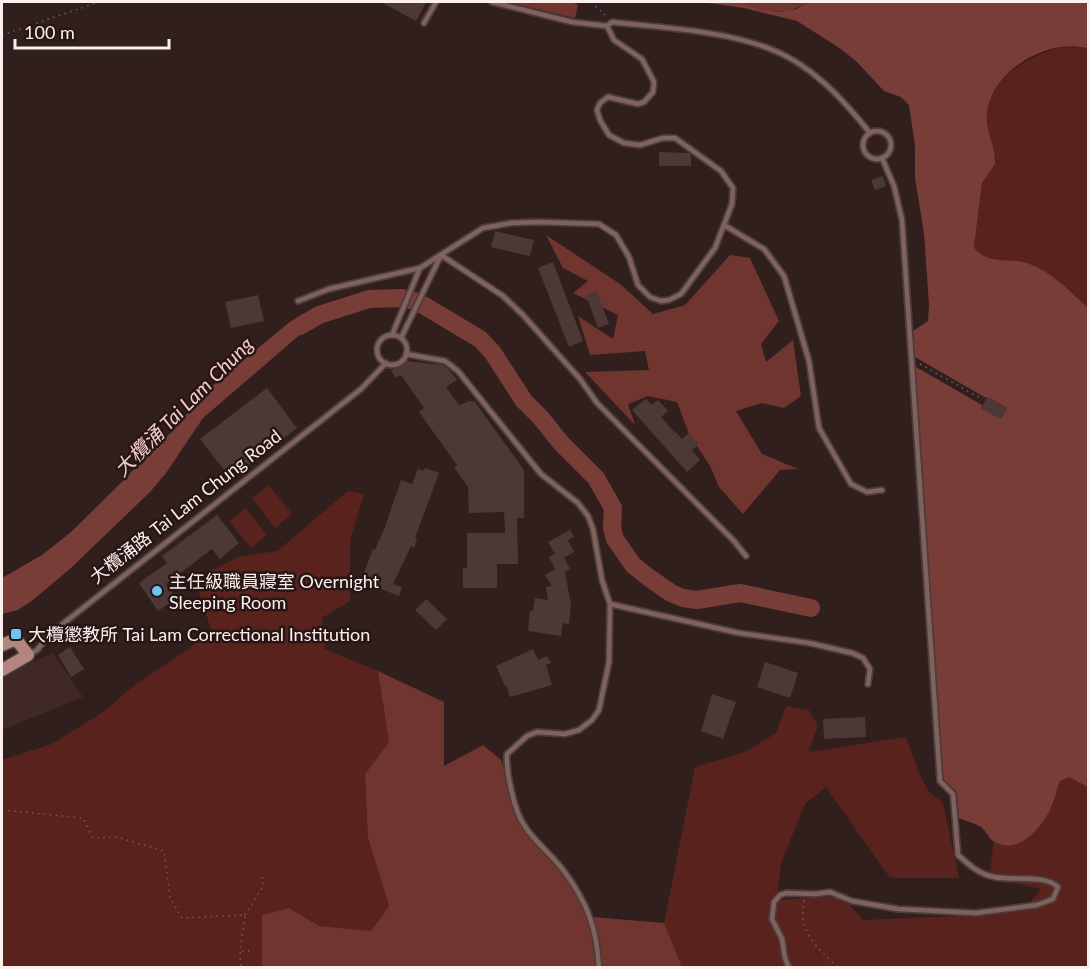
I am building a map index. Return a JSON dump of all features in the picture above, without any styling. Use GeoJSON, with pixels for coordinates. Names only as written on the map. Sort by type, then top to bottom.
{"type":"FeatureCollection","features":[{"type":"Feature","properties":{"kind":"street"},"geometry":{"type":"LineString","coordinates":[[2,645],[14,640],[28,655]]}},
{"type":"Feature","properties":{"kind":"street","name":"大欖涌路 Tai Lam Chung Road"},"geometry":{"type":"LineString","coordinates":[[2,669],[28,655]]}},
{"type":"Feature","properties":{"kind":"lane"},"geometry":{"type":"LineString","coordinates":[[424,23],[436,2]]}},
{"type":"Feature","properties":{"kind":"lane"},"geometry":{"type":"LineString","coordinates":[[492,2],[572,22],[607,26],[612,22],[723,36],[769,48],[803,67],[827,86],[870,133]]}},
{"type":"Feature","properties":{"kind":"lane"},"geometry":{"type":"LineString","coordinates":[[298,301],[328,289],[420,268],[483,228],[511,223],[539,222],[599,224],[616,236],[629,257],[638,285],[650,297],[661,301],[681,294],[715,248],[732,204],[733,188],[721,171],[675,138],[663,138],[647,144],[624,143],[609,135],[597,110],[600,103],[608,97],[638,104],[644,102],[653,92],[654,82],[642,59],[614,40],[607,26]]}},
{"type":"Feature","properties":{"kind":"lane"},"geometry":{"type":"LineString","coordinates":[[879,131],[890,139],[891,148],[882,158],[873,158],[866,153],[863,144],[870,133],[879,131]]}},
{"type":"Feature","properties":{"kind":"lane"},"geometry":{"type":"LineString","coordinates":[[789,968],[784,958],[782,939],[772,918],[774,902],[786,892],[805,894],[830,892],[852,901],[898,909],[976,913],[1037,905],[1053,899],[1058,887],[1052,881],[1044,879],[993,877],[976,871],[958,855],[953,794],[940,781],[902,220],[894,186],[882,158]]}},
{"type":"Feature","properties":{"kind":"lane"},"geometry":{"type":"LineString","coordinates":[[724,225],[764,249],[784,276],[809,361],[819,428],[851,484],[867,492],[882,490]]}},
{"type":"Feature","properties":{"kind":"lane"},"geometry":{"type":"LineString","coordinates":[[401,338],[441,255]]}},
{"type":"Feature","properties":{"kind":"lane"},"geometry":{"type":"LineString","coordinates":[[441,255],[502,296],[523,315],[580,379],[597,403],[734,541],[746,556]]}},
{"type":"Feature","properties":{"kind":"lane"},"geometry":{"type":"LineString","coordinates":[[392,335],[420,268]]}},
{"type":"Feature","properties":{"kind":"lane"},"geometry":{"type":"LineString","coordinates":[[392,335],[401,338],[406,345],[406,354],[398,363],[386,363],[379,356],[378,346],[383,338],[392,335]]}},
{"type":"Feature","properties":{"kind":"lane"},"geometry":{"type":"LineString","coordinates":[[406,354],[446,361],[458,371],[541,474],[578,503],[588,516],[602,580],[610,604],[609,662],[599,710],[592,720],[579,730],[565,734],[537,732],[527,736],[507,754],[506,763],[516,808],[523,825],[566,874],[585,904],[594,925],[599,968]]}},
{"type":"Feature","properties":{"kind":"lane","name":"大欖涌路 Tai Lam Chung Road"},"geometry":{"type":"LineString","coordinates":[[28,655],[37,650],[50,634],[361,389],[386,363]]}},
{"type":"Feature","properties":{"kind":"lane"},"geometry":{"type":"LineString","coordinates":[[610,604],[739,633],[808,643],[852,653],[863,658],[870,669],[868,684]]}},
{"type":"Feature","properties":{"kind":"lane"},"geometry":{"type":"LineString","coordinates":[[61,616],[66,623]]}},
{"type":"Feature","properties":{"kind":"path"},"geometry":{"type":"LineString","coordinates":[[2,35],[99,2]]}},
{"type":"Feature","properties":{"kind":"path"},"geometry":{"type":"LineString","coordinates":[[591,2],[612,22]]}},
{"type":"Feature","properties":{"kind":"path"},"geometry":{"type":"LineString","coordinates":[[913,360],[982,399]]}},
{"type":"Feature","properties":{"kind":"path"},"geometry":{"type":"LineString","coordinates":[[2,810],[83,819],[93,838],[117,837],[164,851],[170,897],[182,918],[244,915]]}},
{"type":"Feature","properties":{"kind":"path"},"geometry":{"type":"LineString","coordinates":[[241,968],[240,951],[244,915],[262,888],[264,880],[260,875]]}},
{"type":"Feature","properties":{"kind":"path"},"geometry":{"type":"LineString","coordinates":[[805,894],[802,917],[806,931],[814,944],[838,968]]}},
{"type":"Feature","properties":{"kind":"path"},"geometry":{"type":"LineString","coordinates":[[240,951],[250,951]]}},
{"type":"Feature","properties":{"kind":"shaded area"},"geometry":{"type":"Polygon","coordinates":[[[508,2],[572,2],[578,5],[575,18],[508,2]]]}},
{"type":"Feature","properties":{"kind":"shaded area"},"geometry":{"type":"Polygon","coordinates":[[[701,2],[741,2],[758,9],[778,12],[797,9],[808,2],[1088,2],[1088,48],[1061,47],[1036,55],[1012,69],[995,89],[990,101],[987,120],[995,164],[982,183],[974,247],[979,253],[991,259],[1027,263],[1044,271],[1060,282],[1088,308],[1088,787],[1069,777],[1060,781],[1053,803],[1044,820],[1030,836],[1021,842],[1003,845],[993,841],[981,827],[959,818],[957,792],[943,779],[942,773],[913,331],[928,321],[929,305],[924,233],[915,178],[915,145],[909,105],[901,97],[884,91],[857,62],[841,49],[797,21],[744,8],[701,2]]]}},
{"type":"Feature","properties":{"kind":"shaded area"},"geometry":{"type":"Polygon","coordinates":[[[741,2],[808,2],[792,10],[775,12],[758,9],[741,2]]]}},
{"type":"Feature","properties":{"kind":"shaded area"},"geometry":{"type":"Polygon","coordinates":[[[1061,47],[1088,48],[1088,308],[1060,282],[1044,271],[1027,263],[991,259],[979,253],[974,247],[982,183],[996,160],[987,126],[990,101],[995,89],[1012,70],[1023,63],[1061,47]]]}},
{"type":"Feature","properties":{"kind":"shaded area"},"geometry":{"type":"Polygon","coordinates":[[[546,235],[620,284],[653,314],[685,305],[730,255],[750,258],[779,321],[761,344],[766,362],[793,340],[801,396],[784,408],[762,403],[736,411],[762,454],[798,469],[780,470],[743,514],[719,487],[710,466],[689,434],[677,402],[648,396],[628,404],[635,425],[585,372],[649,370],[645,351],[590,355],[578,316],[613,339],[618,315],[573,293],[588,281],[563,268],[546,235]]]}},
{"type":"Feature","properties":{"kind":"shaded area","name":"大欖涌 Tai Lam Chung"},"geometry":{"type":"Polygon","coordinates":[[[312,314],[319,315],[310,326],[203,418],[166,473],[150,492],[72,567],[33,600],[18,610],[2,614],[2,578],[42,555],[71,532],[127,477],[148,452],[172,432],[200,398],[217,382],[291,321],[312,314]]]}},
{"type":"Feature","properties":{"kind":"shaded area"},"geometry":{"type":"Polygon","coordinates":[[[269,485],[292,514],[275,528],[252,498],[269,485]]]}},
{"type":"Feature","properties":{"kind":"shaded area"},"geometry":{"type":"Polygon","coordinates":[[[348,491],[364,494],[350,540],[350,601],[322,618],[325,649],[378,671],[389,742],[365,774],[368,838],[389,906],[371,931],[319,926],[289,908],[262,915],[262,967],[2,968],[2,760],[52,744],[103,712],[137,683],[212,633],[195,579],[238,557],[277,551],[348,491]]]}},
{"type":"Feature","properties":{"kind":"shaded area"},"geometry":{"type":"Polygon","coordinates":[[[246,508],[267,535],[251,548],[229,521],[246,508]]]}},
{"type":"Feature","properties":{"kind":"shaded area"},"geometry":{"type":"Polygon","coordinates":[[[53,653],[83,697],[2,730],[2,675],[53,653]]]}},
{"type":"Feature","properties":{"kind":"shaded area"},"geometry":{"type":"Polygon","coordinates":[[[378,671],[444,702],[444,766],[483,745],[501,760],[526,823],[573,877],[584,905],[592,917],[664,923],[682,967],[262,968],[262,915],[289,908],[319,926],[371,931],[389,906],[368,838],[365,774],[389,742],[378,671]]]}},
{"type":"Feature","properties":{"kind":"shaded area"},"geometry":{"type":"Polygon","coordinates":[[[786,706],[809,710],[818,726],[808,752],[906,737],[919,773],[929,792],[943,803],[959,878],[890,878],[826,787],[805,804],[781,863],[777,900],[842,896],[863,920],[960,916],[1025,909],[1041,889],[989,877],[994,841],[1016,844],[1053,805],[1060,781],[1069,777],[1088,787],[1088,967],[682,967],[664,923],[695,767],[745,752],[776,733],[786,706]]]}},
{"type":"Feature","properties":{"kind":"pier"},"geometry":{"type":"Polygon","coordinates":[[[915,357],[1007,408],[1001,419],[981,408],[982,405],[916,367],[915,357]]]}},
{"type":"Feature","properties":{"kind":"building"},"geometry":{"type":"Polygon","coordinates":[[[381,2],[426,2],[416,21],[381,2]]]}},
{"type":"Feature","properties":{"kind":"building"},"geometry":{"type":"Polygon","coordinates":[[[659,152],[688,153],[691,155],[691,166],[659,166],[659,152]]]}},
{"type":"Feature","properties":{"kind":"building"},"geometry":{"type":"Polygon","coordinates":[[[883,176],[886,186],[875,190],[871,180],[883,176]]]}},
{"type":"Feature","properties":{"kind":"building"},"geometry":{"type":"Polygon","coordinates":[[[495,231],[534,240],[530,256],[491,247],[495,231]]]}},
{"type":"Feature","properties":{"kind":"building"},"geometry":{"type":"Polygon","coordinates":[[[553,262],[583,341],[569,347],[538,268],[553,262]]]}},
{"type":"Feature","properties":{"kind":"building"},"geometry":{"type":"Polygon","coordinates":[[[597,291],[609,324],[598,328],[586,295],[597,291]]]}},
{"type":"Feature","properties":{"kind":"building"},"geometry":{"type":"Polygon","coordinates":[[[258,295],[264,321],[231,328],[225,302],[258,295]]]}},
{"type":"Feature","properties":{"kind":"building"},"geometry":{"type":"Polygon","coordinates":[[[405,361],[443,365],[451,372],[457,380],[446,387],[459,405],[469,401],[475,402],[524,470],[524,518],[517,518],[518,564],[497,564],[497,588],[463,588],[463,568],[467,568],[467,533],[505,533],[504,512],[469,513],[468,487],[454,467],[457,465],[419,412],[424,408],[401,375],[396,378],[391,371],[405,361]]]}},
{"type":"Feature","properties":{"kind":"building"},"geometry":{"type":"Polygon","coordinates":[[[267,388],[297,428],[231,479],[200,439],[267,388]]]}},
{"type":"Feature","properties":{"kind":"building"},"geometry":{"type":"Polygon","coordinates":[[[987,397],[1007,408],[1001,419],[981,408],[987,397]]]}},
{"type":"Feature","properties":{"kind":"building"},"geometry":{"type":"Polygon","coordinates":[[[646,399],[652,405],[658,400],[668,411],[661,417],[682,439],[689,433],[699,444],[692,450],[700,460],[687,472],[632,410],[646,399]]]}},
{"type":"Feature","properties":{"kind":"building"},"geometry":{"type":"Polygon","coordinates":[[[425,468],[439,473],[415,538],[417,539],[414,548],[411,546],[393,584],[402,587],[399,596],[361,581],[373,549],[375,550],[385,527],[401,480],[412,484],[418,469],[424,471],[425,468]]]}},
{"type":"Feature","properties":{"kind":"building"},"geometry":{"type":"Polygon","coordinates":[[[217,515],[239,543],[220,559],[212,549],[166,584],[176,599],[158,611],[139,583],[167,563],[162,556],[217,515]]]}},
{"type":"Feature","properties":{"kind":"building"},"geometry":{"type":"Polygon","coordinates":[[[570,530],[574,537],[568,540],[574,552],[564,558],[570,569],[565,572],[571,605],[569,624],[563,623],[561,636],[528,631],[530,611],[533,611],[535,598],[548,600],[546,587],[552,586],[545,575],[555,569],[549,557],[555,554],[548,542],[570,530]]]}},
{"type":"Feature","properties":{"kind":"building"},"geometry":{"type":"Polygon","coordinates":[[[426,599],[447,619],[436,630],[415,610],[426,599]]]}},
{"type":"Feature","properties":{"kind":"building"},"geometry":{"type":"Polygon","coordinates":[[[70,647],[84,669],[71,677],[58,655],[70,647]]]}},
{"type":"Feature","properties":{"kind":"building"},"geometry":{"type":"Polygon","coordinates":[[[533,649],[538,660],[547,656],[551,663],[546,665],[552,685],[510,697],[496,666],[533,649]]]}},
{"type":"Feature","properties":{"kind":"building"},"geometry":{"type":"Polygon","coordinates":[[[765,662],[798,673],[790,698],[757,687],[765,662]]]}},
{"type":"Feature","properties":{"kind":"building"},"geometry":{"type":"Polygon","coordinates":[[[712,694],[736,702],[723,739],[701,731],[712,694]]]}},
{"type":"Feature","properties":{"kind":"building"},"geometry":{"type":"Polygon","coordinates":[[[865,717],[866,737],[824,739],[823,719],[865,717]]]}},
{"type":"Feature","properties":{"kind":"waterway","name":"大欖涌 Tai Lam Chung"},"geometry":{"type":"LineString","coordinates":[[300,326],[319,315],[369,299],[402,298],[418,302],[480,339],[493,353],[524,401],[596,478],[613,508],[612,528],[615,539],[633,565],[648,577],[671,593],[683,598],[697,600],[740,593],[811,608]]}},
{"type":"Feature","properties":{"kind":"place","name":"主任級職員寢室 Overnight Sleeping Room"},"geometry":{"type":"Point","coordinates":[157,591]}},
{"type":"Feature","properties":{"kind":"place","name":"大欖懲教所 Tai Lam Correctional Institution"},"geometry":{"type":"Point","coordinates":[16,634]}}]}
